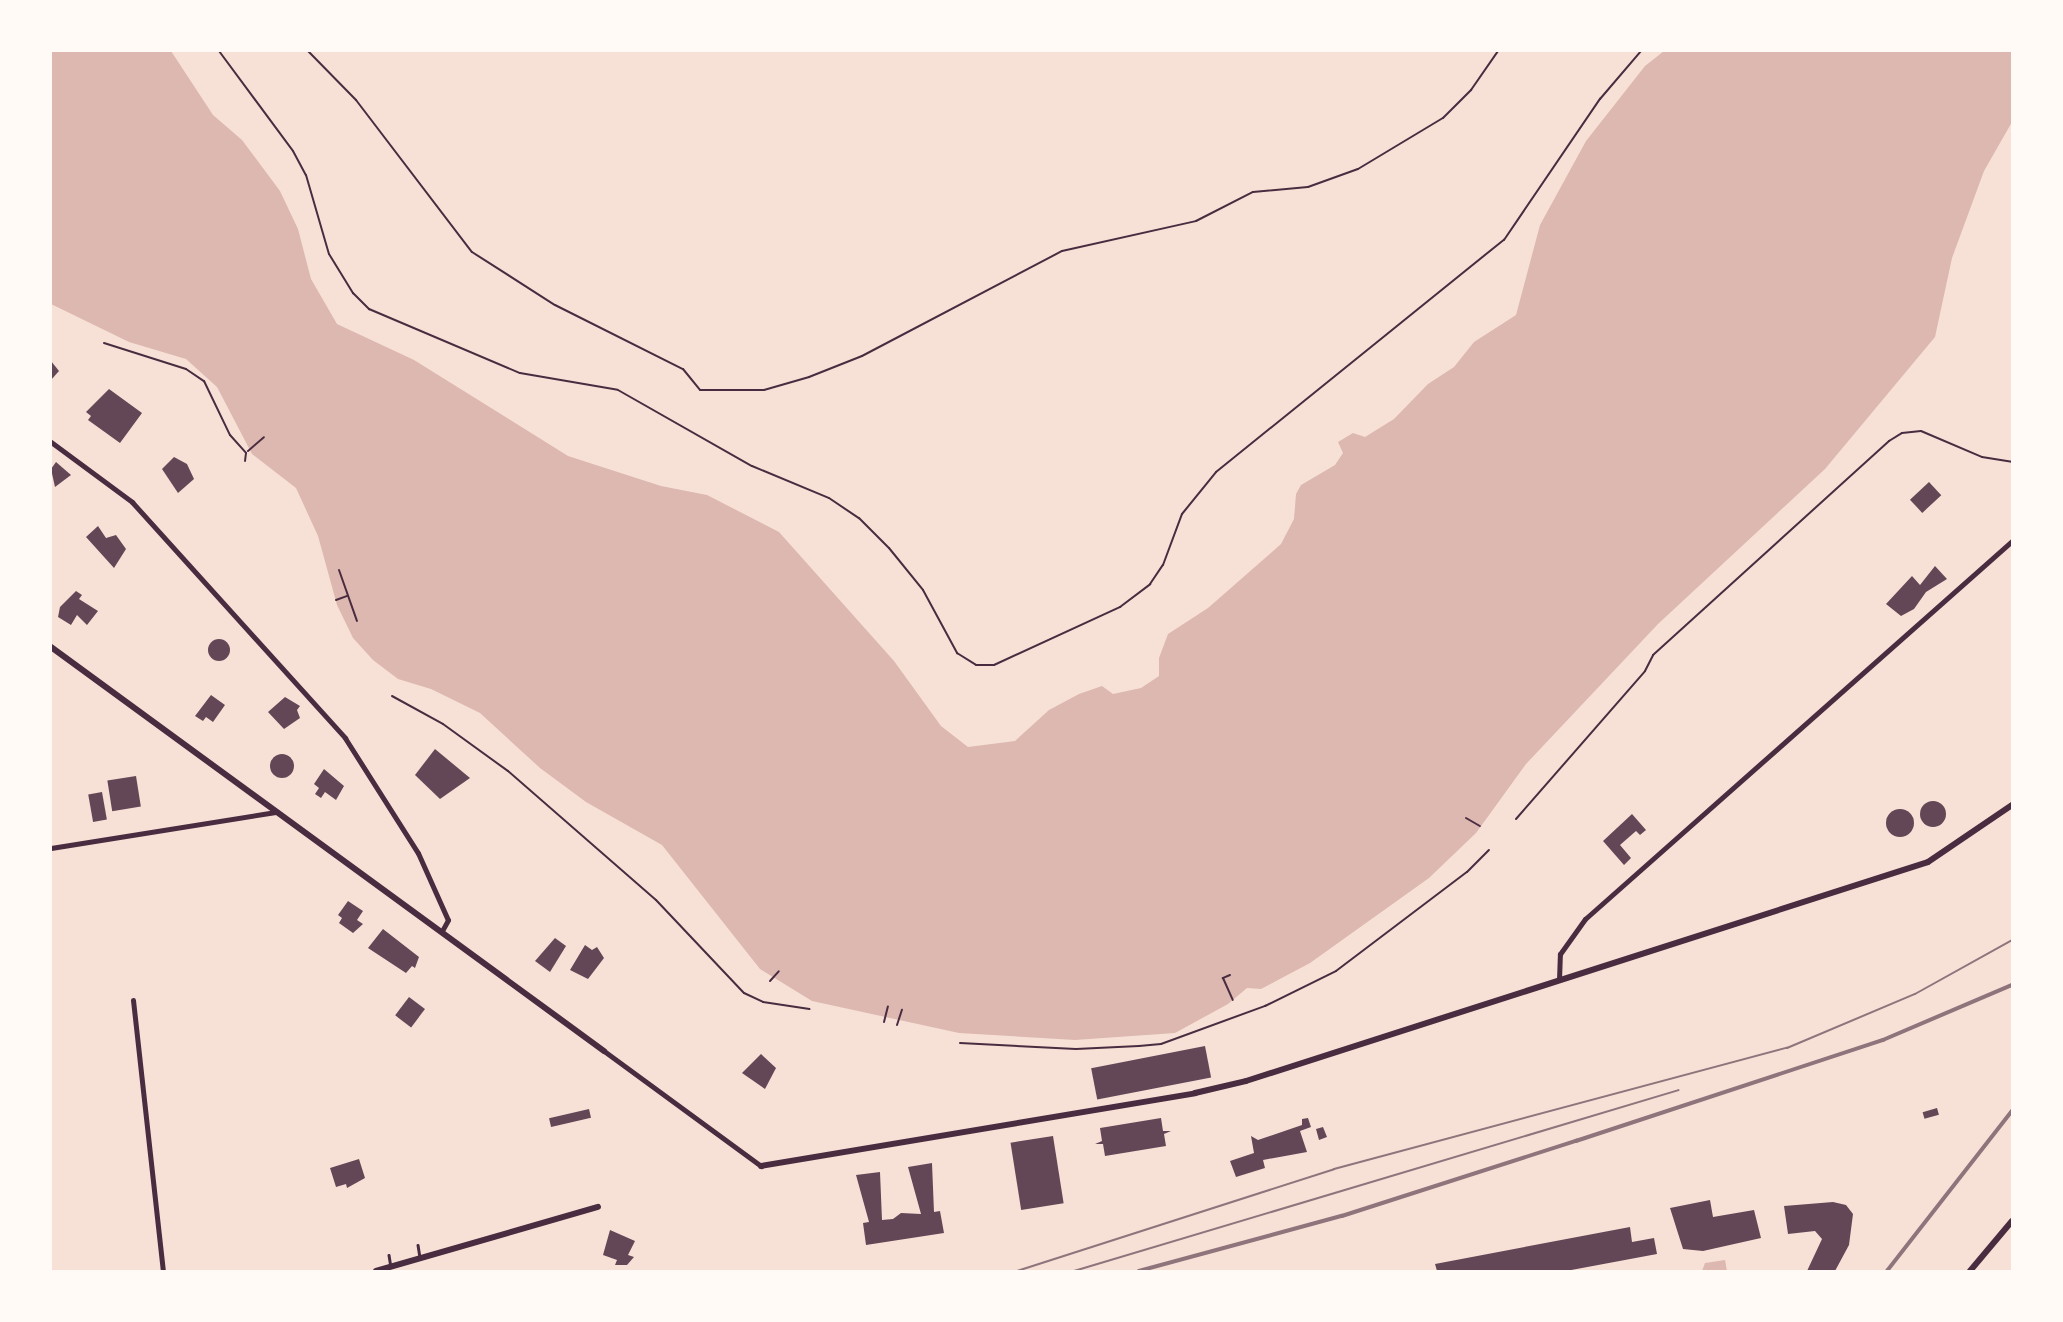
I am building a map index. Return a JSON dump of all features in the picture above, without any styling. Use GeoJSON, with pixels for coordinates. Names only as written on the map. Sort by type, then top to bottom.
{"type":"FeatureCollection","features":[{"type":"Feature","properties":{"kind":"street"},"geometry":{"type":"LineString","coordinates":[[51,442],[132,502],[345,738],[418,853],[448,920],[442,932]]}},
{"type":"Feature","properties":{"kind":"street"},"geometry":{"type":"LineString","coordinates":[[1559,980],[1560,954],[1585,919],[2012,541]]}},
{"type":"Feature","properties":{"kind":"street"},"geometry":{"type":"LineString","coordinates":[[51,647],[761,1166],[1215,1090],[1928,862],[2012,805]]}},
{"type":"Feature","properties":{"kind":"street"},"geometry":{"type":"LineString","coordinates":[[51,848],[277,812]]}},
{"type":"Feature","properties":{"kind":"street"},"geometry":{"type":"LineString","coordinates":[[133,1000],[163,1271]]}},
{"type":"Feature","properties":{"kind":"street"},"geometry":{"type":"LineString","coordinates":[[376,1271],[598,1206]]}},
{"type":"Feature","properties":{"kind":"street"},"geometry":{"type":"LineString","coordinates":[[1970,1271],[2012,1221]]}},
{"type":"Feature","properties":{"kind":"lane"},"geometry":{"type":"LineString","coordinates":[[418,1245],[420,1258]]}},
{"type":"Feature","properties":{"kind":"lane"},"geometry":{"type":"LineString","coordinates":[[389,1255],[391,1267]]}},
{"type":"Feature","properties":{"kind":"path"},"geometry":{"type":"LineString","coordinates":[[219,51],[293,151],[306,175],[329,254],[353,293],[369,309],[520,373],[618,390],[752,466],[829,498],[859,518],[889,548],[923,590],[957,653],[976,665],[994,665],[1120,607],[1150,584],[1198,491],[1504,240],[1600,99],[1641,51]]}},
{"type":"Feature","properties":{"kind":"path"},"geometry":{"type":"LineString","coordinates":[[308,51],[356,100],[472,252],[555,305],[682,369],[700,390],[764,390],[809,377],[862,356],[1062,251],[1196,221],[1254,192],[1308,187],[1358,169],[1443,118],[1471,90],[1498,51]]}},
{"type":"Feature","properties":{"kind":"path"},"geometry":{"type":"LineString","coordinates":[[104,343],[186,369],[204,381],[230,435],[246,453],[245,461]]}},
{"type":"Feature","properties":{"kind":"path"},"geometry":{"type":"LineString","coordinates":[[1516,819],[1645,671],[1653,655],[1889,441],[1921,431],[1982,457],[2012,462]]}},
{"type":"Feature","properties":{"kind":"path"},"geometry":{"type":"LineString","coordinates":[[248,451],[264,437]]}},
{"type":"Feature","properties":{"kind":"path"},"geometry":{"type":"LineString","coordinates":[[339,570],[357,621]]}},
{"type":"Feature","properties":{"kind":"path"},"geometry":{"type":"LineString","coordinates":[[336,600],[348,596]]}},
{"type":"Feature","properties":{"kind":"path"},"geometry":{"type":"LineString","coordinates":[[392,696],[443,724],[508,771],[656,900],[744,993],[763,1002],[808,1009]]}},
{"type":"Feature","properties":{"kind":"path"},"geometry":{"type":"LineString","coordinates":[[1466,818],[1480,826]]}},
{"type":"Feature","properties":{"kind":"path"},"geometry":{"type":"LineString","coordinates":[[960,1042],[1076,1049],[1161,1044],[1265,1006],[1336,971],[1467,873],[1489,850]]}},
{"type":"Feature","properties":{"kind":"path"},"geometry":{"type":"LineString","coordinates":[[771,981],[779,971]]}},
{"type":"Feature","properties":{"kind":"path"},"geometry":{"type":"LineString","coordinates":[[1230,975],[1223,978],[1233,1000]]}},
{"type":"Feature","properties":{"kind":"path"},"geometry":{"type":"LineString","coordinates":[[884,1022],[888,1006]]}},
{"type":"Feature","properties":{"kind":"path"},"geometry":{"type":"LineString","coordinates":[[897,1025],[902,1010]]}},
{"type":"Feature","properties":{"kind":"shaded area"},"geometry":{"type":"Polygon","coordinates":[[[51,51],[171,51],[213,115],[242,140],[280,191],[298,229],[311,279],[337,324],[414,360],[568,456],[661,486],[707,495],[779,532],[894,661],[941,726],[968,747],[1015,741],[1049,710],[1079,694],[1102,686],[1113,694],[1141,688],[1159,676],[1159,658],[1168,634],[1208,608],[1281,544],[1294,519],[1296,494],[1301,485],[1335,465],[1343,453],[1338,442],[1353,433],[1365,437],[1394,419],[1428,384],[1454,367],[1474,342],[1516,315],[1540,225],[1586,141],[1645,66],[1664,51],[2012,51],[2012,122],[1984,171],[1952,258],[1935,337],[1825,469],[1658,624],[1526,764],[1476,833],[1429,878],[1310,963],[1261,989],[1247,988],[1228,1004],[1175,1033],[1075,1040],[959,1033],[812,1001],[760,969],[662,845],[586,802],[540,768],[480,713],[431,689],[398,679],[373,660],[353,638],[337,605],[318,536],[296,488],[252,454],[217,387],[186,359],[129,342],[51,304],[51,51]]]}},
{"type":"Feature","properties":{"kind":"shaded area"},"geometry":{"type":"Polygon","coordinates":[[[1725,1260],[1727,1271],[1702,1271],[1705,1263],[1725,1260]]]}},
{"type":"Feature","properties":{"kind":"building"},"geometry":{"type":"Polygon","coordinates":[[[51,361],[59,371],[51,380],[51,361]]]}},
{"type":"Feature","properties":{"kind":"building"},"geometry":{"type":"Polygon","coordinates":[[[109,389],[142,413],[120,443],[88,420],[91,416],[86,412],[109,389]]]}},
{"type":"Feature","properties":{"kind":"building"},"geometry":{"type":"Polygon","coordinates":[[[174,457],[187,464],[194,479],[178,493],[162,469],[174,457]]]}},
{"type":"Feature","properties":{"kind":"building"},"geometry":{"type":"Polygon","coordinates":[[[56,462],[71,475],[55,487],[51,469],[56,462]]]}},
{"type":"Feature","properties":{"kind":"building"},"geometry":{"type":"Polygon","coordinates":[[[1929,482],[1941,495],[1922,513],[1910,500],[1929,482]]]}},
{"type":"Feature","properties":{"kind":"building"},"geometry":{"type":"Polygon","coordinates":[[[98,526],[106,538],[116,535],[126,549],[114,568],[86,537],[98,526]]]}},
{"type":"Feature","properties":{"kind":"building"},"geometry":{"type":"Polygon","coordinates":[[[1935,566],[1947,579],[1926,592],[1914,609],[1901,616],[1886,604],[1912,576],[1920,585],[1935,566]]]}},
{"type":"Feature","properties":{"kind":"building"},"geometry":{"type":"Polygon","coordinates":[[[76,591],[82,595],[79,599],[98,611],[87,625],[77,615],[71,625],[58,617],[60,607],[76,591]]]}},
{"type":"Feature","properties":{"kind":"building"},"geometry":{"type":"Polygon","coordinates":[[[219,639],[227,642],[230,650],[227,658],[219,661],[211,658],[208,650],[211,642],[219,639]]]}},
{"type":"Feature","properties":{"kind":"building"},"geometry":{"type":"Polygon","coordinates":[[[211,695],[225,705],[213,722],[206,717],[203,721],[195,716],[211,695]]]}},
{"type":"Feature","properties":{"kind":"building"},"geometry":{"type":"Polygon","coordinates":[[[285,697],[300,706],[297,710],[300,718],[284,729],[268,712],[285,697]]]}},
{"type":"Feature","properties":{"kind":"building"},"geometry":{"type":"Polygon","coordinates":[[[435,749],[470,778],[440,799],[415,775],[435,749]]]}},
{"type":"Feature","properties":{"kind":"building"},"geometry":{"type":"Polygon","coordinates":[[[282,754],[293,761],[294,766],[287,777],[282,778],[271,771],[270,766],[277,755],[282,754]]]}},
{"type":"Feature","properties":{"kind":"building"},"geometry":{"type":"Polygon","coordinates":[[[324,769],[344,786],[336,800],[325,792],[321,798],[315,794],[319,788],[314,784],[324,769]]]}},
{"type":"Feature","properties":{"kind":"building"},"geometry":{"type":"Polygon","coordinates":[[[136,776],[141,807],[112,811],[107,781],[136,776]]]}},
{"type":"Feature","properties":{"kind":"building"},"geometry":{"type":"Polygon","coordinates":[[[102,792],[107,820],[93,822],[88,794],[102,792]]]}},
{"type":"Feature","properties":{"kind":"building"},"geometry":{"type":"Polygon","coordinates":[[[1933,801],[1942,805],[1946,814],[1942,823],[1933,827],[1924,823],[1920,814],[1924,805],[1933,801]]]}},
{"type":"Feature","properties":{"kind":"building"},"geometry":{"type":"Polygon","coordinates":[[[1900,809],[1910,813],[1914,823],[1910,833],[1900,837],[1890,833],[1886,823],[1890,813],[1900,809]]]}},
{"type":"Feature","properties":{"kind":"building"},"geometry":{"type":"Polygon","coordinates":[[[1632,814],[1646,830],[1640,835],[1636,831],[1620,845],[1631,858],[1624,865],[1603,841],[1632,814]]]}},
{"type":"Feature","properties":{"kind":"building"},"geometry":{"type":"Polygon","coordinates":[[[348,901],[363,911],[357,920],[363,924],[353,933],[339,923],[342,918],[338,915],[348,901]]]}},
{"type":"Feature","properties":{"kind":"building"},"geometry":{"type":"Polygon","coordinates":[[[383,929],[419,957],[415,968],[412,966],[406,973],[368,948],[383,929]]]}},
{"type":"Feature","properties":{"kind":"building"},"geometry":{"type":"Polygon","coordinates":[[[555,938],[566,946],[550,972],[535,961],[555,938]]]}},
{"type":"Feature","properties":{"kind":"building"},"geometry":{"type":"Polygon","coordinates":[[[585,945],[592,950],[597,947],[604,958],[588,979],[570,970],[585,945]]]}},
{"type":"Feature","properties":{"kind":"building"},"geometry":{"type":"Polygon","coordinates":[[[409,997],[425,1009],[411,1027],[395,1015],[409,997]]]}},
{"type":"Feature","properties":{"kind":"building"},"geometry":{"type":"Polygon","coordinates":[[[1205,1046],[1211,1077],[1097,1100],[1091,1068],[1205,1046]]]}},
{"type":"Feature","properties":{"kind":"building"},"geometry":{"type":"Polygon","coordinates":[[[761,1054],[776,1068],[765,1089],[742,1073],[761,1054]]]}},
{"type":"Feature","properties":{"kind":"building"},"geometry":{"type":"Polygon","coordinates":[[[1937,1108],[1939,1115],[1925,1119],[1923,1112],[1937,1108]]]}},
{"type":"Feature","properties":{"kind":"building"},"geometry":{"type":"Polygon","coordinates":[[[589,1109],[591,1118],[551,1127],[549,1118],[589,1109]]]}},
{"type":"Feature","properties":{"kind":"building"},"geometry":{"type":"Polygon","coordinates":[[[1161,1118],[1163,1131],[1171,1131],[1164,1134],[1166,1146],[1105,1156],[1103,1144],[1095,1144],[1102,1141],[1100,1128],[1161,1118]]]}},
{"type":"Feature","properties":{"kind":"building"},"geometry":{"type":"Polygon","coordinates":[[[1308,1118],[1311,1127],[1300,1131],[1307,1152],[1263,1160],[1265,1168],[1236,1177],[1230,1161],[1254,1153],[1251,1136],[1258,1140],[1302,1125],[1302,1119],[1308,1118]]]}},
{"type":"Feature","properties":{"kind":"building"},"geometry":{"type":"Polygon","coordinates":[[[1323,1127],[1327,1137],[1319,1140],[1316,1129],[1323,1127]]]}},
{"type":"Feature","properties":{"kind":"building"},"geometry":{"type":"Polygon","coordinates":[[[1053,1136],[1064,1203],[1021,1210],[1011,1143],[1053,1136]]]}},
{"type":"Feature","properties":{"kind":"building"},"geometry":{"type":"Polygon","coordinates":[[[359,1159],[365,1178],[347,1188],[346,1184],[336,1187],[330,1168],[359,1159]]]}},
{"type":"Feature","properties":{"kind":"building"},"geometry":{"type":"Polygon","coordinates":[[[932,1163],[934,1212],[940,1211],[944,1233],[866,1245],[863,1223],[869,1222],[856,1175],[880,1172],[882,1220],[893,1219],[901,1213],[921,1214],[908,1167],[932,1163]]]}},
{"type":"Feature","properties":{"kind":"building"},"geometry":{"type":"Polygon","coordinates":[[[1710,1200],[1713,1217],[1754,1210],[1761,1238],[1703,1251],[1683,1249],[1670,1208],[1710,1200]]]}},
{"type":"Feature","properties":{"kind":"building"},"geometry":{"type":"Polygon","coordinates":[[[1833,1202],[1846,1205],[1853,1214],[1849,1245],[1835,1271],[1807,1271],[1822,1239],[1815,1231],[1788,1234],[1784,1206],[1833,1202]]]}},
{"type":"Feature","properties":{"kind":"building"},"geometry":{"type":"Polygon","coordinates":[[[1630,1227],[1632,1242],[1654,1238],[1657,1254],[1566,1271],[1437,1271],[1435,1264],[1630,1227]]]}},
{"type":"Feature","properties":{"kind":"building"},"geometry":{"type":"Polygon","coordinates":[[[610,1230],[635,1241],[628,1255],[634,1257],[627,1265],[615,1265],[617,1260],[603,1255],[610,1230]]]}},
{"type":"Feature","properties":{"kind":"tram line"},"geometry":{"type":"LineString","coordinates":[[1017,1271],[1334,1169],[1787,1048],[1915,994],[2012,940]]}},
{"type":"Feature","properties":{"kind":"tram line"},"geometry":{"type":"LineString","coordinates":[[1074,1271],[1679,1090]]}},
{"type":"Feature","properties":{"kind":"railway"},"geometry":{"type":"LineString","coordinates":[[1139,1271],[1342,1216],[1576,1141],[1883,1040],[2012,985]]}},
{"type":"Feature","properties":{"kind":"railway"},"geometry":{"type":"LineString","coordinates":[[1887,1271],[2012,1111]]}}]}
